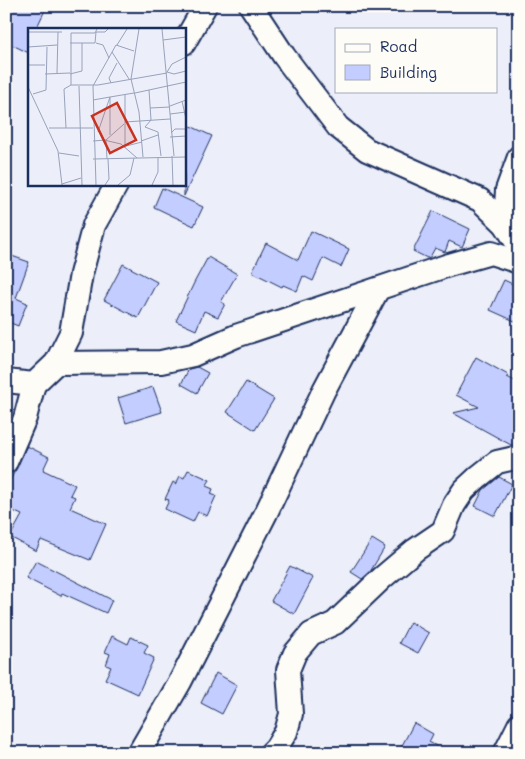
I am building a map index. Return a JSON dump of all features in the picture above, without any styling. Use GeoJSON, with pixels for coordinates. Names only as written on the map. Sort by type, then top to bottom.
{"type":"FeatureCollection","features":[{"type":"Feature","properties":{"kind":"street"},"geometry":{"type":"LineString","coordinates":[[185,41],[205,6]]}},
{"type":"Feature","properties":{"kind":"street"},"geometry":{"type":"LineString","coordinates":[[251,6],[284,56],[338,127],[367,150],[480,200],[506,224],[519,246]]}},
{"type":"Feature","properties":{"kind":"street"},"geometry":{"type":"LineString","coordinates":[[506,224],[506,190],[519,157]]}},
{"type":"Feature","properties":{"kind":"street"},"geometry":{"type":"LineString","coordinates":[[6,462],[25,418],[34,384],[56,363],[71,333],[81,274],[94,226],[116,185]]}},
{"type":"Feature","properties":{"kind":"street"},"geometry":{"type":"LineString","coordinates":[[56,363],[161,362],[193,355],[236,336],[449,265],[491,253],[519,262]]}},
{"type":"Feature","properties":{"kind":"street"},"geometry":{"type":"LineString","coordinates":[[139,753],[180,682],[266,513],[324,390],[378,289]]}},
{"type":"Feature","properties":{"kind":"street"},"geometry":{"type":"LineString","coordinates":[[6,381],[34,384]]}},
{"type":"Feature","properties":{"kind":"street"},"geometry":{"type":"LineString","coordinates":[[270,753],[276,748],[286,732],[291,714],[288,670],[295,653],[311,634],[335,623],[382,578],[415,550],[442,531],[454,505],[464,490],[478,476],[497,462],[519,457]]}},
{"type":"Feature","properties":{"kind":"street"},"geometry":{"type":"LineString","coordinates":[[505,753],[519,725]]}},
{"type":"Feature","properties":{"kind":"building"},"geometry":{"type":"Polygon","coordinates":[[[6,6],[47,6],[36,28],[28,28],[28,53],[6,42],[6,6]]]}},
{"type":"Feature","properties":{"kind":"building"},"geometry":{"type":"Polygon","coordinates":[[[185,123],[212,136],[184,196],[185,185],[185,123]]]}},
{"type":"Feature","properties":{"kind":"building"},"geometry":{"type":"Polygon","coordinates":[[[162,188],[203,207],[194,226],[154,207],[162,188]]]}},
{"type":"Feature","properties":{"kind":"building"},"geometry":{"type":"Polygon","coordinates":[[[433,211],[470,229],[462,247],[449,241],[445,252],[435,248],[430,257],[427,258],[413,251],[433,211]]]}},
{"type":"Feature","properties":{"kind":"building"},"geometry":{"type":"Polygon","coordinates":[[[311,231],[349,249],[341,267],[323,258],[313,281],[303,276],[297,291],[283,285],[282,287],[252,272],[266,243],[298,260],[311,231]]]}},
{"type":"Feature","properties":{"kind":"building"},"geometry":{"type":"Polygon","coordinates":[[[6,254],[29,262],[16,298],[27,303],[18,326],[6,321],[6,254]]]}},
{"type":"Feature","properties":{"kind":"building"},"geometry":{"type":"Polygon","coordinates":[[[208,257],[237,274],[221,302],[225,304],[218,317],[204,311],[196,330],[176,321],[208,257]]]}},
{"type":"Feature","properties":{"kind":"building"},"geometry":{"type":"Polygon","coordinates":[[[123,264],[157,282],[138,318],[104,300],[123,264]]]}},
{"type":"Feature","properties":{"kind":"building"},"geometry":{"type":"Polygon","coordinates":[[[504,280],[519,287],[519,323],[490,310],[504,280]]]}},
{"type":"Feature","properties":{"kind":"building"},"geometry":{"type":"Polygon","coordinates":[[[476,357],[519,383],[519,444],[511,445],[453,413],[479,407],[456,395],[476,357]]]}},
{"type":"Feature","properties":{"kind":"building"},"geometry":{"type":"Polygon","coordinates":[[[197,367],[208,373],[197,393],[181,384],[189,369],[197,367]]]}},
{"type":"Feature","properties":{"kind":"building"},"geometry":{"type":"Polygon","coordinates":[[[246,382],[274,399],[255,430],[227,412],[246,382]]]}},
{"type":"Feature","properties":{"kind":"building"},"geometry":{"type":"Polygon","coordinates":[[[153,387],[162,412],[126,423],[118,398],[153,387]]]}},
{"type":"Feature","properties":{"kind":"building"},"geometry":{"type":"Polygon","coordinates":[[[27,446],[49,457],[43,470],[75,485],[70,495],[75,497],[70,508],[106,524],[90,560],[41,540],[36,551],[10,537],[22,515],[6,508],[6,489],[27,446]]]}},
{"type":"Feature","properties":{"kind":"building"},"geometry":{"type":"Polygon","coordinates":[[[188,470],[210,480],[206,486],[213,489],[211,494],[216,496],[207,516],[198,512],[193,522],[165,509],[169,500],[165,499],[173,482],[176,484],[180,476],[184,478],[188,470]]]}},
{"type":"Feature","properties":{"kind":"building"},"geometry":{"type":"Polygon","coordinates":[[[499,477],[512,484],[495,516],[475,506],[483,490],[499,477]]]}},
{"type":"Feature","properties":{"kind":"building"},"geometry":{"type":"Polygon","coordinates":[[[372,539],[385,547],[370,572],[362,579],[351,572],[372,539]]]}},
{"type":"Feature","properties":{"kind":"building"},"geometry":{"type":"Polygon","coordinates":[[[36,561],[112,600],[106,613],[62,593],[61,596],[26,578],[36,561]]]}},
{"type":"Feature","properties":{"kind":"building"},"geometry":{"type":"Polygon","coordinates":[[[290,566],[313,578],[294,614],[271,601],[290,566]]]}},
{"type":"Feature","properties":{"kind":"building"},"geometry":{"type":"Polygon","coordinates":[[[410,622],[429,633],[418,653],[399,643],[410,622]]]}},
{"type":"Feature","properties":{"kind":"building"},"geometry":{"type":"Polygon","coordinates":[[[112,636],[128,644],[131,637],[148,645],[144,653],[154,658],[138,694],[105,679],[111,667],[106,665],[110,654],[105,652],[112,636]]]}},
{"type":"Feature","properties":{"kind":"building"},"geometry":{"type":"Polygon","coordinates":[[[216,673],[237,685],[222,714],[201,703],[216,673]]]}},
{"type":"Feature","properties":{"kind":"building"},"geometry":{"type":"Polygon","coordinates":[[[414,723],[433,734],[429,742],[449,753],[398,753],[414,723]]]}}]}
